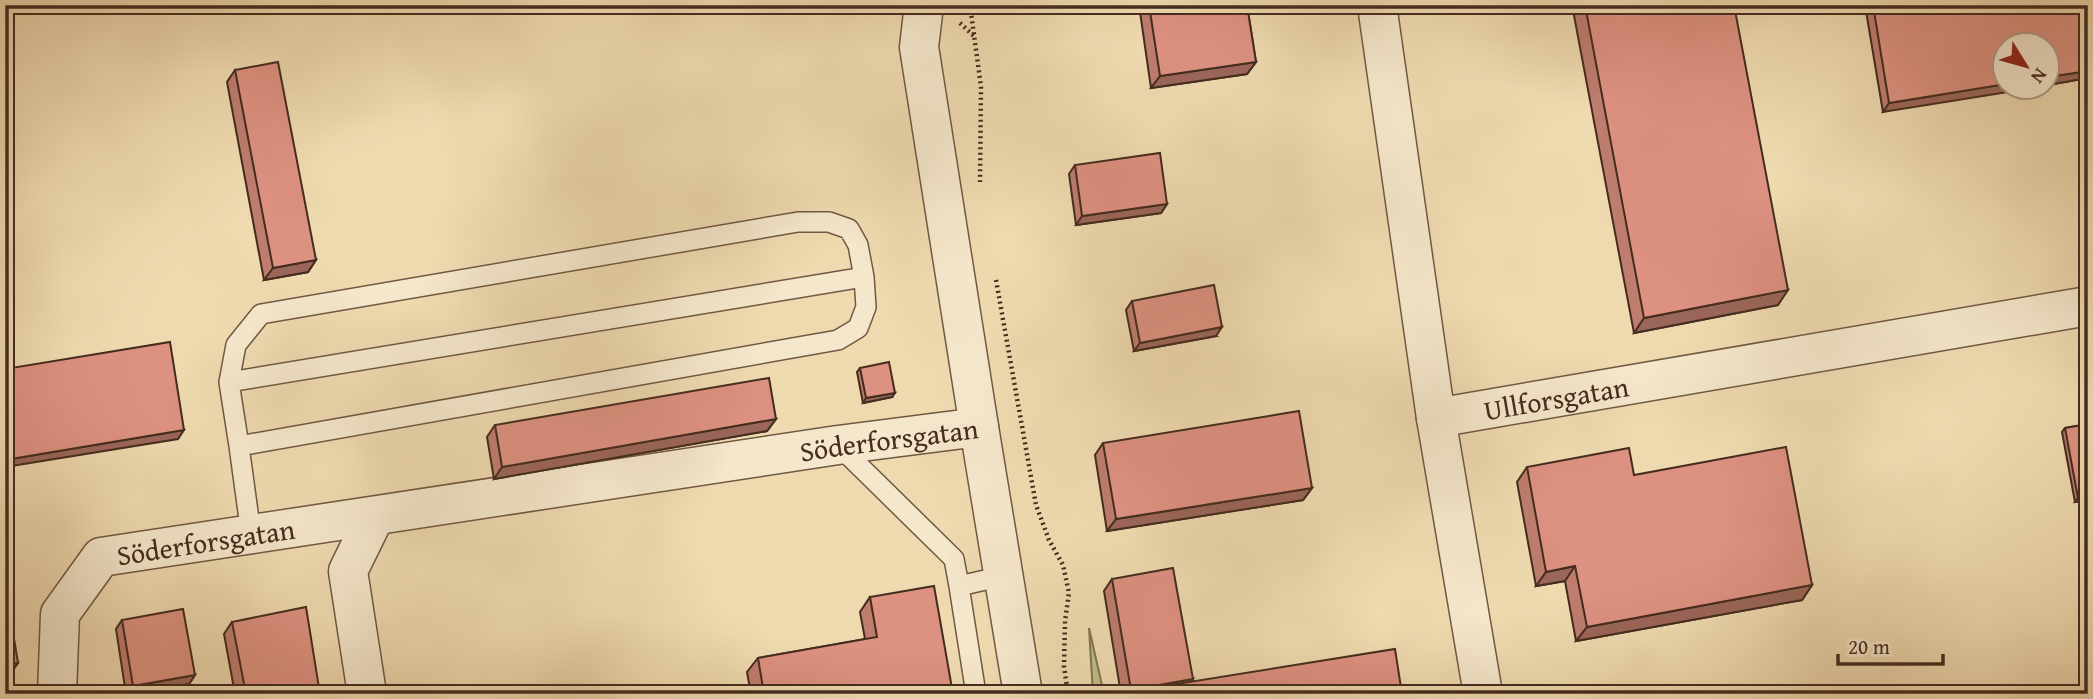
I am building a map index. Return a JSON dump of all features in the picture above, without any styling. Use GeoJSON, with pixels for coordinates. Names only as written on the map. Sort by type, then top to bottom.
{"type":"FeatureCollection","features":[{"type":"Feature","properties":{"kind":"street","name":"Söderforsgatan"},"geometry":{"type":"LineString","coordinates":[[57,694],[60,614],[101,557],[838,445],[979,427],[919,47],[925,5]]}},
{"type":"Feature","properties":{"kind":"street"},"geometry":{"type":"LineString","coordinates":[[1377,5],[1436,418],[1483,694]]}},
{"type":"Feature","properties":{"kind":"street","name":"Ullforsgatan"},"geometry":{"type":"LineString","coordinates":[[1436,418],[2088,306]]}},
{"type":"Feature","properties":{"kind":"street"},"geometry":{"type":"LineString","coordinates":[[979,427],[1023,694]]}},
{"type":"Feature","properties":{"kind":"street"},"geometry":{"type":"LineString","coordinates":[[367,694],[348,571],[376,516]]}},
{"type":"Feature","properties":{"kind":"lane"},"geometry":{"type":"LineString","coordinates":[[239,446],[838,340],[858,328],[866,307],[858,246],[849,229],[829,222],[798,222],[261,314],[236,345],[229,382],[251,534]]}},
{"type":"Feature","properties":{"kind":"lane"},"geometry":{"type":"LineString","coordinates":[[229,382],[864,278]]}},
{"type":"Feature","properties":{"kind":"lane"},"geometry":{"type":"LineString","coordinates":[[838,445],[954,559],[976,694]]}},
{"type":"Feature","properties":{"kind":"lane"},"geometry":{"type":"LineString","coordinates":[[959,586],[1003,576]]}},
{"type":"Feature","properties":{"kind":"path"},"geometry":{"type":"LineString","coordinates":[[970,5],[981,87],[980,189]]}},
{"type":"Feature","properties":{"kind":"path"},"geometry":{"type":"LineString","coordinates":[[995,272],[1036,505],[1049,540],[1063,565],[1069,593],[1065,621],[1068,694]]}},
{"type":"Feature","properties":{"kind":"shaded area"},"geometry":{"type":"Polygon","coordinates":[[[1089,628],[1104,694],[1093,694],[1089,628]]]}},
{"type":"Feature","properties":{"kind":"building"},"geometry":{"type":"Polygon","coordinates":[[[1149,5],[1247,5],[1256,62],[1160,76],[1149,5]]]}},
{"type":"Feature","properties":{"kind":"building"},"geometry":{"type":"Polygon","coordinates":[[[1585,5],[1734,5],[1788,290],[1644,318],[1585,5]]]}},
{"type":"Feature","properties":{"kind":"building"},"geometry":{"type":"Polygon","coordinates":[[[1873,5],[2088,5],[2088,71],[2062,75],[2062,32],[1992,32],[1992,86],[1889,103],[1873,5]]]}},
{"type":"Feature","properties":{"kind":"building"},"geometry":{"type":"Polygon","coordinates":[[[278,62],[316,260],[273,268],[235,70],[278,62]]]}},
{"type":"Feature","properties":{"kind":"building"},"geometry":{"type":"Polygon","coordinates":[[[1160,153],[1167,204],[1082,216],[1075,165],[1160,153]]]}},
{"type":"Feature","properties":{"kind":"building"},"geometry":{"type":"Polygon","coordinates":[[[1214,285],[1222,327],[1140,343],[1132,301],[1214,285]]]}},
{"type":"Feature","properties":{"kind":"building"},"geometry":{"type":"Polygon","coordinates":[[[170,342],[184,430],[5,460],[5,369],[170,342]]]}},
{"type":"Feature","properties":{"kind":"building"},"geometry":{"type":"Polygon","coordinates":[[[889,362],[895,393],[866,398],[860,368],[889,362]]]}},
{"type":"Feature","properties":{"kind":"building"},"geometry":{"type":"Polygon","coordinates":[[[769,378],[776,419],[502,467],[495,425],[769,378]]]}},
{"type":"Feature","properties":{"kind":"building"},"geometry":{"type":"Polygon","coordinates":[[[1299,411],[1312,488],[1116,519],[1103,443],[1299,411]]]}},
{"type":"Feature","properties":{"kind":"building"},"geometry":{"type":"Polygon","coordinates":[[[2088,424],[2088,496],[2078,498],[2065,428],[2088,424]]]}},
{"type":"Feature","properties":{"kind":"building"},"geometry":{"type":"Polygon","coordinates":[[[1786,447],[1812,585],[1587,627],[1575,566],[1546,572],[1527,467],[1629,448],[1634,475],[1786,447]]]}},
{"type":"Feature","properties":{"kind":"building"},"geometry":{"type":"Polygon","coordinates":[[[1173,568],[1193,679],[1131,690],[1112,579],[1173,568]]]}},
{"type":"Feature","properties":{"kind":"building"},"geometry":{"type":"Polygon","coordinates":[[[5,583],[18,663],[5,665],[5,583]]]}},
{"type":"Feature","properties":{"kind":"building"},"geometry":{"type":"Polygon","coordinates":[[[934,586],[953,694],[764,694],[758,658],[877,637],[870,597],[934,586]]]}},
{"type":"Feature","properties":{"kind":"building"},"geometry":{"type":"Polygon","coordinates":[[[306,607],[320,694],[246,694],[232,622],[306,607]]]}},
{"type":"Feature","properties":{"kind":"building"},"geometry":{"type":"Polygon","coordinates":[[[183,609],[195,675],[133,686],[122,620],[183,609]]]}},
{"type":"Feature","properties":{"kind":"building"},"geometry":{"type":"Polygon","coordinates":[[[1395,649],[1402,694],[1133,694],[1133,691],[1395,649]]]}}]}
